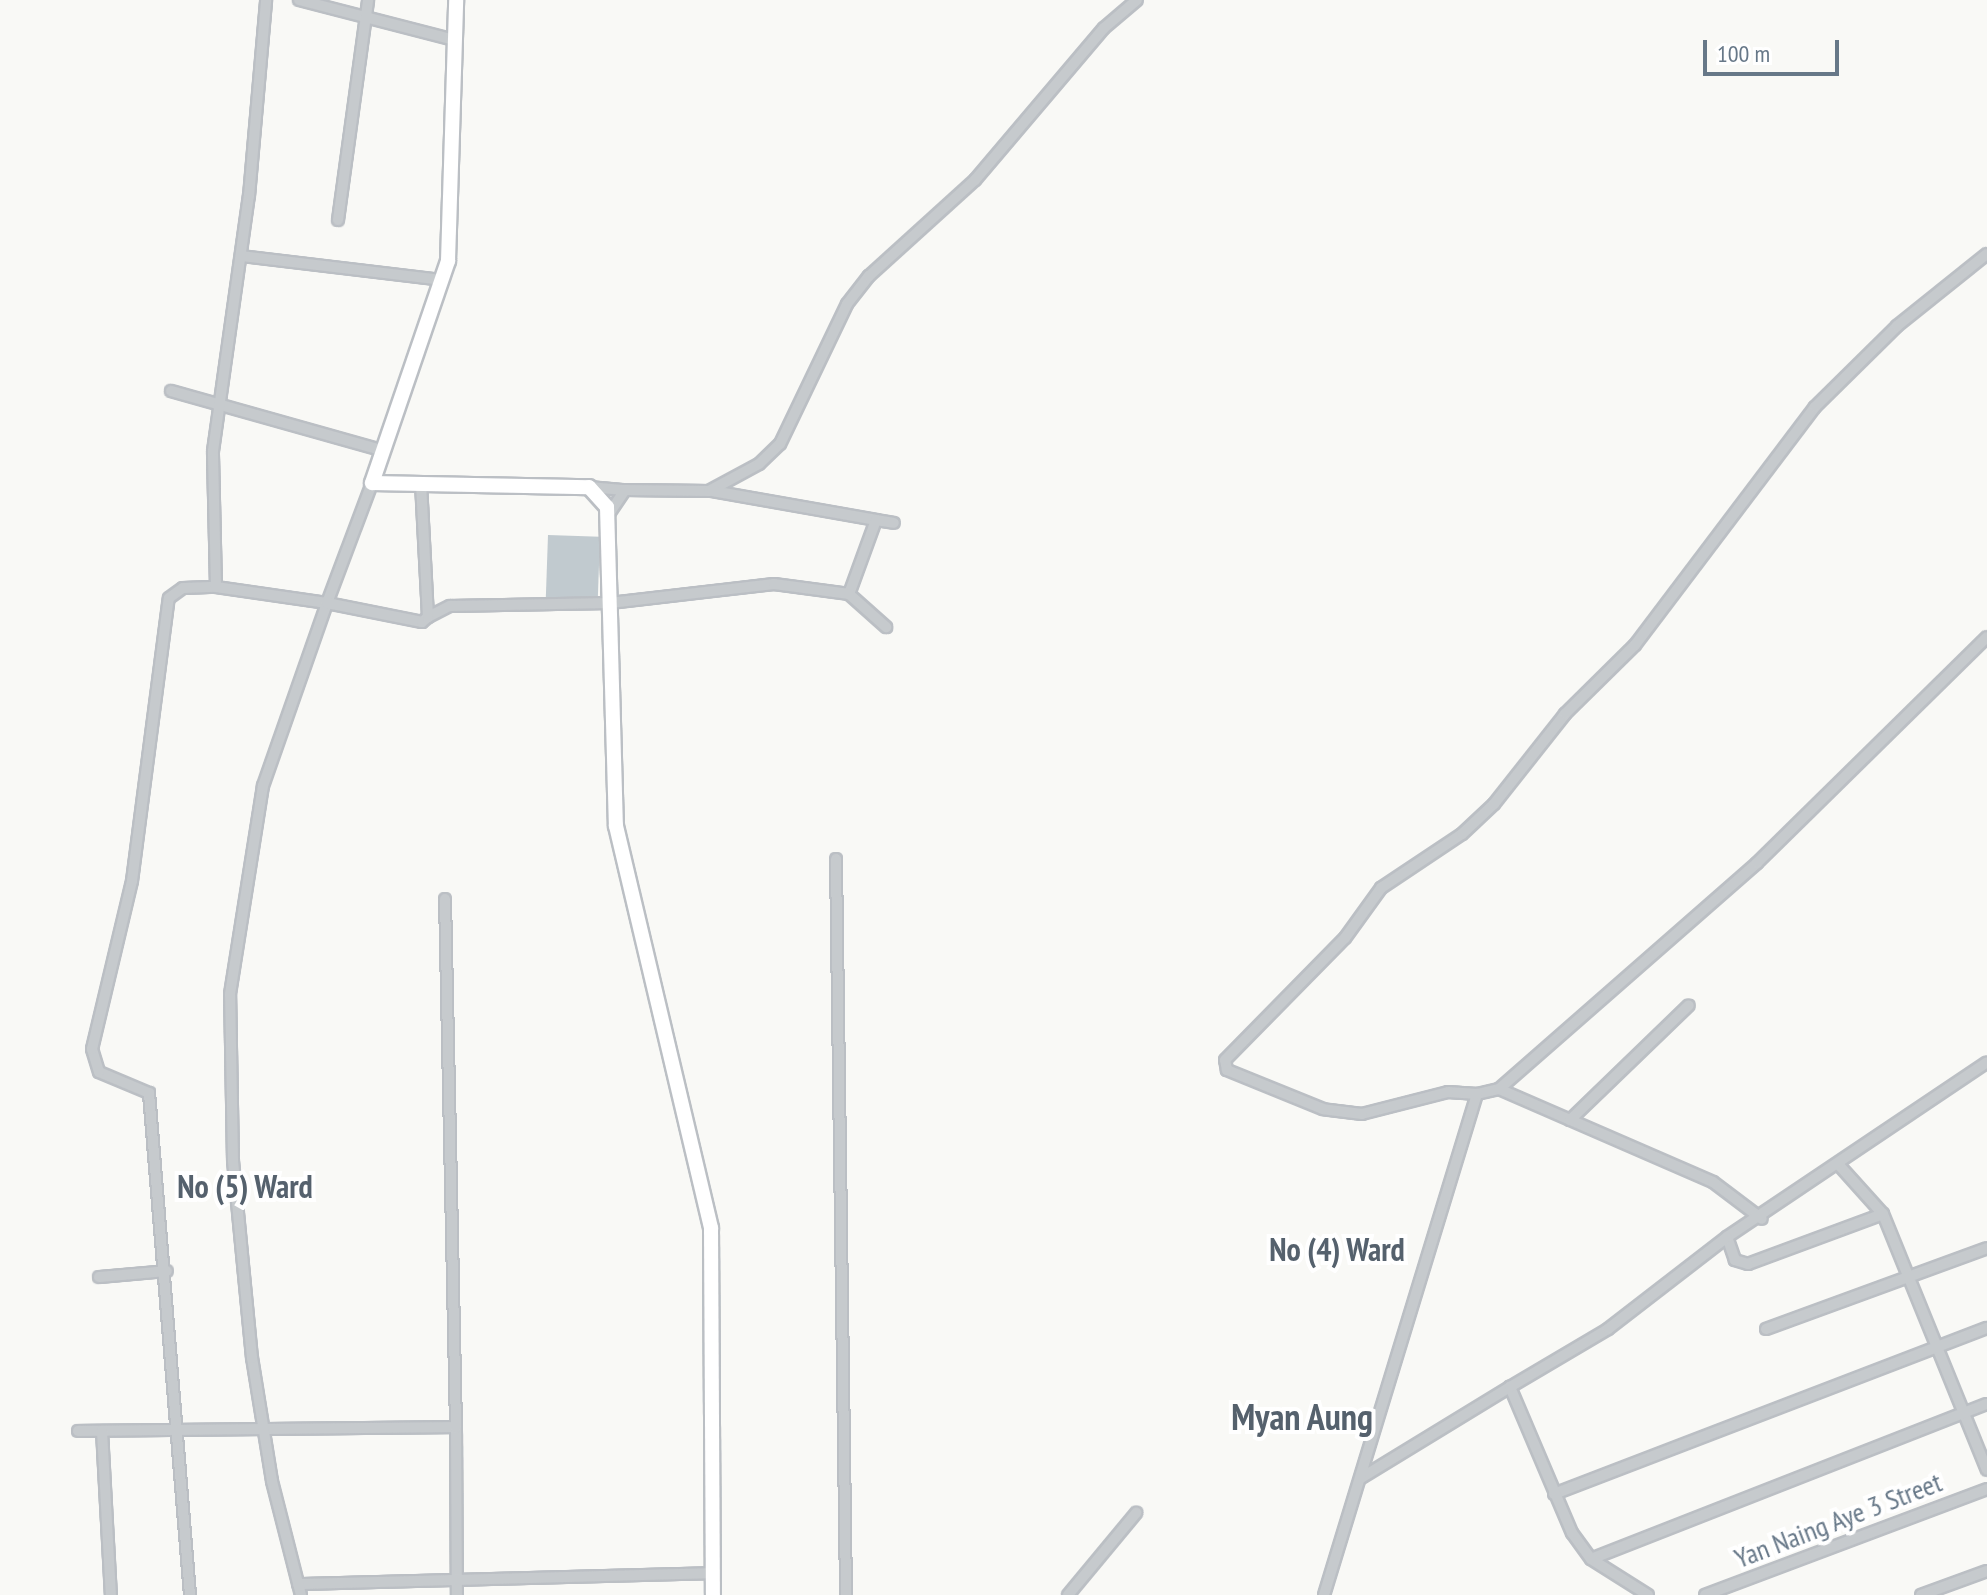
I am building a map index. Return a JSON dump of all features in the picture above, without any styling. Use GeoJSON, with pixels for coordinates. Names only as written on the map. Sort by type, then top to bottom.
{"type":"FeatureCollection","features":[{"type":"Feature","properties":{"kind":"street"},"geometry":{"type":"LineString","coordinates":[[216,587],[213,451],[241,256],[266,0]]}},
{"type":"Feature","properties":{"kind":"street"},"geometry":{"type":"LineString","coordinates":[[299,0],[455,40]]}},
{"type":"Feature","properties":{"kind":"street"},"geometry":{"type":"LineString","coordinates":[[338,220],[368,0]]}},
{"type":"Feature","properties":{"kind":"street"},"geometry":{"type":"LineString","coordinates":[[456,0],[456,179],[443,280],[263,786],[230,994],[234,1175],[262,1429],[300,1589],[457,1580],[713,1573]]}},
{"type":"Feature","properties":{"kind":"street"},"geometry":{"type":"LineString","coordinates":[[709,491],[780,444],[847,304],[869,276],[975,180],[1104,28],[1137,0]]}},
{"type":"Feature","properties":{"kind":"street"},"geometry":{"type":"LineString","coordinates":[[1987,254],[1897,326],[1815,407],[1635,645],[1565,714],[1494,804],[1462,834],[1381,888],[1345,938],[1225,1060],[1227,1070],[1323,1109],[1362,1114],[1448,1092],[1477,1094],[1499,1089],[1757,863],[1987,637]]}},
{"type":"Feature","properties":{"kind":"street"},"geometry":{"type":"LineString","coordinates":[[241,256],[443,280]]}},
{"type":"Feature","properties":{"kind":"street"},"geometry":{"type":"LineString","coordinates":[[171,391],[384,451]]}},
{"type":"Feature","properties":{"kind":"street"},"geometry":{"type":"LineString","coordinates":[[421,482],[428,617]]}},
{"type":"Feature","properties":{"kind":"street"},"geometry":{"type":"LineString","coordinates":[[372,483],[709,491],[894,523]]}},
{"type":"Feature","properties":{"kind":"street"},"geometry":{"type":"LineString","coordinates":[[589,487],[609,514]]}},
{"type":"Feature","properties":{"kind":"street"},"geometry":{"type":"LineString","coordinates":[[625,490],[609,514],[616,826],[711,1228],[713,1595]]}},
{"type":"Feature","properties":{"kind":"street"},"geometry":{"type":"LineString","coordinates":[[849,594],[876,520]]}},
{"type":"Feature","properties":{"kind":"street"},"geometry":{"type":"LineString","coordinates":[[190,1595],[181,1430],[149,1093],[99,1072],[92,1049],[132,881],[169,598],[183,588],[216,587],[327,603],[422,622],[450,606],[610,603],[774,584],[849,594],[886,627]]}},
{"type":"Feature","properties":{"kind":"street"},"geometry":{"type":"LineString","coordinates":[[836,859],[846,1595]]}},
{"type":"Feature","properties":{"kind":"street"},"geometry":{"type":"LineString","coordinates":[[445,899],[457,1595]]}},
{"type":"Feature","properties":{"kind":"street"},"geometry":{"type":"LineString","coordinates":[[1570,1120],[1689,1005]]}},
{"type":"Feature","properties":{"kind":"street"},"geometry":{"type":"LineString","coordinates":[[1361,1478],[1608,1329],[1727,1237],[1762,1219],[1987,1062]]}},
{"type":"Feature","properties":{"kind":"street"},"geometry":{"type":"LineString","coordinates":[[1499,1089],[1713,1182],[1762,1219]]}},
{"type":"Feature","properties":{"kind":"street"},"geometry":{"type":"LineString","coordinates":[[1324,1595],[1477,1094]]}},
{"type":"Feature","properties":{"kind":"street"},"geometry":{"type":"LineString","coordinates":[[1838,1164],[1883,1214],[1940,1347],[1987,1470]]}},
{"type":"Feature","properties":{"kind":"street"},"geometry":{"type":"LineString","coordinates":[[1727,1237],[1735,1260],[1748,1264],[1883,1214]]}},
{"type":"Feature","properties":{"kind":"street"},"geometry":{"type":"LineString","coordinates":[[1766,1329],[1910,1279],[1987,1248]]}},
{"type":"Feature","properties":{"kind":"street"},"geometry":{"type":"LineString","coordinates":[[99,1277],[167,1271]]}},
{"type":"Feature","properties":{"kind":"street"},"geometry":{"type":"LineString","coordinates":[[1554,1494],[1987,1328]]}},
{"type":"Feature","properties":{"kind":"street"},"geometry":{"type":"LineString","coordinates":[[1510,1387],[1554,1494],[1591,1559],[1648,1595]]}},
{"type":"Feature","properties":{"kind":"street"},"geometry":{"type":"LineString","coordinates":[[1591,1559],[1987,1404]]}},
{"type":"Feature","properties":{"kind":"street"},"geometry":{"type":"LineString","coordinates":[[78,1431],[456,1427]]}},
{"type":"Feature","properties":{"kind":"street"},"geometry":{"type":"LineString","coordinates":[[102,1431],[111,1595]]}},
{"type":"Feature","properties":{"kind":"street","name":"Yan Naing Aye 3 Street"},"geometry":{"type":"LineString","coordinates":[[1705,1595],[1718,1594],[1987,1489]]}},
{"type":"Feature","properties":{"kind":"street"},"geometry":{"type":"LineString","coordinates":[[1068,1595],[1136,1513]]}},
{"type":"Feature","properties":{"kind":"street"},"geometry":{"type":"LineString","coordinates":[[1921,1595],[1987,1571]]}},
{"type":"Feature","properties":{"kind":"shaded area"},"geometry":{"type":"Polygon","coordinates":[[[548,535],[600,537],[598,601],[546,599],[548,535]]]}},
{"type":"Feature","properties":{"kind":"district","name":"No (5) Ward"},"geometry":{"type":"Point","coordinates":[245,1186]}},
{"type":"Feature","properties":{"kind":"district","name":"No (4) Ward"},"geometry":{"type":"Point","coordinates":[1337,1249]}},
{"type":"Feature","properties":{"kind":"district","name":"Myan Aung"},"geometry":{"type":"Point","coordinates":[1302,1417]}}]}
